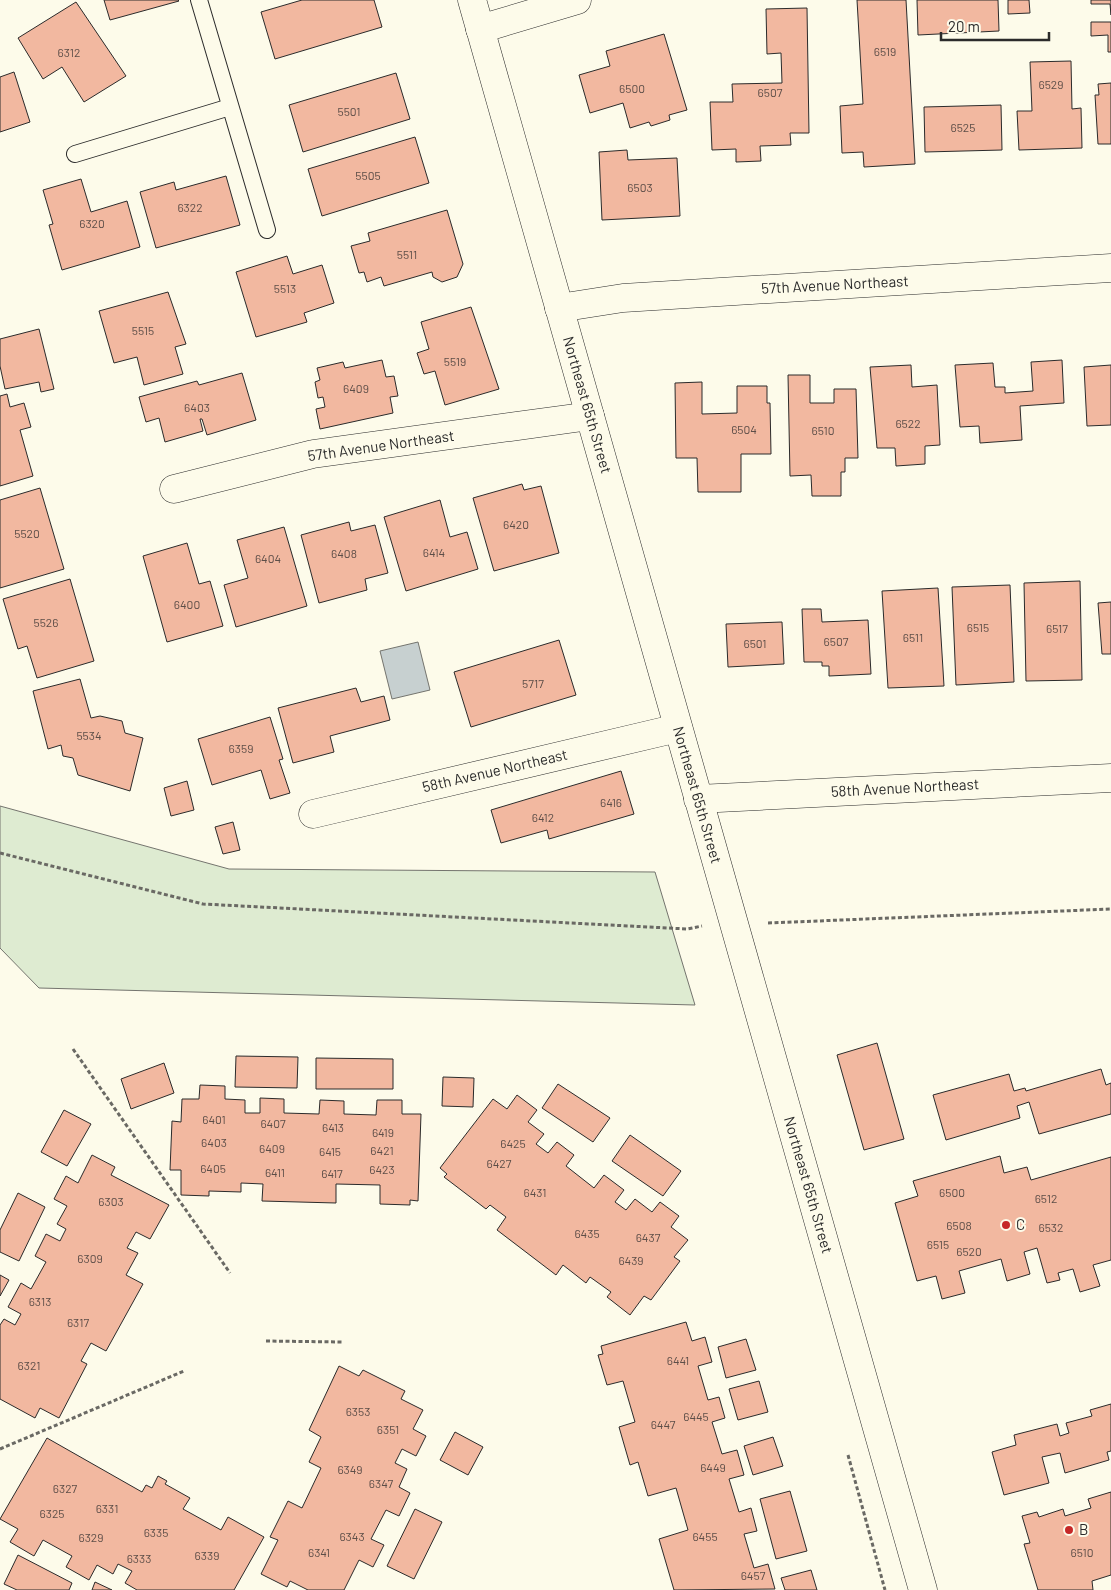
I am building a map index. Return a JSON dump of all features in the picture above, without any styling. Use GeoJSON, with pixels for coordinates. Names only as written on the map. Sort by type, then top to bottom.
{"type":"FeatureCollection","features":[{"type":"Feature","properties":{"kind":"street","name":"Northeast 65th Street"},"geometry":{"type":"LineString","coordinates":[[472,0],[922,1590]]}},
{"type":"Feature","properties":{"kind":"street"},"geometry":{"type":"LineString","coordinates":[[480,29],[577,0]]}},
{"type":"Feature","properties":{"kind":"street","name":"57th Avenue Northeast"},"geometry":{"type":"LineString","coordinates":[[559,308],[623,298],[1111,268]]}},
{"type":"Feature","properties":{"kind":"street","name":"57th Avenue Northeast"},"geometry":{"type":"LineString","coordinates":[[174,489],[313,454],[590,416]]}},
{"type":"Feature","properties":{"kind":"street","name":"58th Avenue Northeast"},"geometry":{"type":"LineString","coordinates":[[313,814],[678,728]]}},
{"type":"Feature","properties":{"kind":"street","name":"58th Avenue Northeast"},"geometry":{"type":"LineString","coordinates":[[698,799],[1111,778]]}},
{"type":"Feature","properties":{"kind":"lane"},"geometry":{"type":"LineString","coordinates":[[198,0],[267,230]]}},
{"type":"Feature","properties":{"kind":"lane"},"geometry":{"type":"LineString","coordinates":[[74,154],[230,107]]}},
{"type":"Feature","properties":{"kind":"path"},"geometry":{"type":"LineString","coordinates":[[0,853],[203,904],[687,929],[695,926]]}},
{"type":"Feature","properties":{"kind":"path"},"geometry":{"type":"LineString","coordinates":[[772,922],[1111,909]]}},
{"type":"Feature","properties":{"kind":"path"},"geometry":{"type":"LineString","coordinates":[[73,1049],[230,1273]]}},
{"type":"Feature","properties":{"kind":"path"},"geometry":{"type":"LineString","coordinates":[[266,1341],[344,1342]]}},
{"type":"Feature","properties":{"kind":"path"},"geometry":{"type":"LineString","coordinates":[[0,1448],[184,1371]]}},
{"type":"Feature","properties":{"kind":"green space"},"geometry":{"type":"Polygon","coordinates":[[[0,806],[229,869],[655,872],[695,1005],[39,988],[0,948],[0,806]]]}},
{"type":"Feature","properties":{"kind":"shaded area"},"geometry":{"type":"Polygon","coordinates":[[[418,642],[430,690],[392,699],[380,651],[418,642]]]}},
{"type":"Feature","properties":{"kind":"building"},"geometry":{"type":"Polygon","coordinates":[[[104,0],[178,0],[179,1],[110,20],[104,0]]]}},
{"type":"Feature","properties":{"kind":"building"},"geometry":{"type":"Polygon","coordinates":[[[302,0],[374,0],[382,27],[275,59],[261,12],[302,0]]]}},
{"type":"Feature","properties":{"kind":"building"},"geometry":{"type":"Polygon","coordinates":[[[857,0],[906,0],[915,164],[864,167],[863,152],[842,153],[840,106],[863,104],[857,0]]]}},
{"type":"Feature","properties":{"kind":"building"},"geometry":{"type":"Polygon","coordinates":[[[917,0],[998,0],[999,31],[918,35],[917,0]]]}},
{"type":"Feature","properties":{"kind":"building"},"geometry":{"type":"Polygon","coordinates":[[[1008,0],[1029,0],[1030,13],[1008,14],[1008,0]]]}},
{"type":"Feature","properties":{"kind":"building"},"geometry":{"type":"Polygon","coordinates":[[[1091,0],[1111,0],[1111,15],[1110,4],[1091,4],[1091,0]]]}},
{"type":"Feature","properties":{"kind":"building"},"geometry":{"type":"Polygon","coordinates":[[[76,2],[126,76],[84,102],[62,67],[43,79],[18,38],[76,2]]]}},
{"type":"Feature","properties":{"kind":"building"},"geometry":{"type":"Polygon","coordinates":[[[807,8],[809,133],[790,133],[791,145],[760,146],[761,161],[736,162],[736,149],[712,150],[710,102],[733,102],[732,84],[782,83],[781,53],[767,54],[766,9],[807,8]]]}},
{"type":"Feature","properties":{"kind":"building"},"geometry":{"type":"Polygon","coordinates":[[[1091,22],[1111,22],[1111,52],[1108,52],[1108,35],[1091,36],[1091,22]]]}},
{"type":"Feature","properties":{"kind":"building"},"geometry":{"type":"Polygon","coordinates":[[[664,34],[687,110],[669,115],[670,120],[651,126],[649,122],[630,128],[623,103],[590,113],[579,75],[610,66],[606,51],[664,34]]]}},
{"type":"Feature","properties":{"kind":"building"},"geometry":{"type":"Polygon","coordinates":[[[1071,61],[1072,109],[1081,108],[1082,148],[1019,150],[1017,111],[1032,111],[1030,62],[1071,61]]]}},
{"type":"Feature","properties":{"kind":"building"},"geometry":{"type":"Polygon","coordinates":[[[14,72],[30,122],[0,132],[0,77],[14,72]]]}},
{"type":"Feature","properties":{"kind":"building"},"geometry":{"type":"Polygon","coordinates":[[[396,73],[410,119],[303,152],[289,105],[396,73]]]}},
{"type":"Feature","properties":{"kind":"building"},"geometry":{"type":"Polygon","coordinates":[[[1111,83],[1111,144],[1098,144],[1095,95],[1099,95],[1098,84],[1111,83]]]}},
{"type":"Feature","properties":{"kind":"building"},"geometry":{"type":"Polygon","coordinates":[[[1001,105],[1002,150],[925,152],[924,107],[1001,105]]]}},
{"type":"Feature","properties":{"kind":"building"},"geometry":{"type":"Polygon","coordinates":[[[415,137],[429,183],[322,216],[308,169],[415,137]]]}},
{"type":"Feature","properties":{"kind":"building"},"geometry":{"type":"Polygon","coordinates":[[[627,150],[628,160],[677,158],[680,216],[602,220],[599,152],[627,150]]]}},
{"type":"Feature","properties":{"kind":"building"},"geometry":{"type":"Polygon","coordinates":[[[226,176],[240,225],[156,248],[140,192],[174,182],[176,190],[226,176]]]}},
{"type":"Feature","properties":{"kind":"building"},"geometry":{"type":"Polygon","coordinates":[[[81,179],[91,212],[127,201],[140,247],[62,270],[49,225],[53,224],[43,190],[81,179]]]}},
{"type":"Feature","properties":{"kind":"building"},"geometry":{"type":"Polygon","coordinates":[[[447,210],[463,264],[457,277],[442,282],[433,277],[432,272],[384,286],[381,277],[367,282],[364,272],[359,273],[351,246],[370,241],[368,233],[447,210]]]}},
{"type":"Feature","properties":{"kind":"building"},"geometry":{"type":"Polygon","coordinates":[[[287,256],[293,274],[322,265],[334,303],[304,313],[307,322],[256,337],[236,272],[287,256]]]}},
{"type":"Feature","properties":{"kind":"building"},"geometry":{"type":"Polygon","coordinates":[[[168,292],[186,344],[175,347],[183,374],[144,385],[137,357],[114,363],[99,311],[168,292]]]}},
{"type":"Feature","properties":{"kind":"building"},"geometry":{"type":"Polygon","coordinates":[[[471,307],[499,389],[445,405],[435,371],[424,374],[417,353],[429,349],[421,322],[471,307]]]}},
{"type":"Feature","properties":{"kind":"building"},"geometry":{"type":"Polygon","coordinates":[[[39,329],[54,389],[41,392],[39,382],[5,389],[0,366],[0,339],[39,329]]]}},
{"type":"Feature","properties":{"kind":"building"},"geometry":{"type":"Polygon","coordinates":[[[382,360],[386,377],[394,376],[398,396],[390,397],[393,413],[320,429],[316,409],[325,407],[323,397],[318,398],[315,382],[320,380],[317,368],[343,362],[345,368],[382,360]]]}},
{"type":"Feature","properties":{"kind":"building"},"geometry":{"type":"Polygon","coordinates":[[[1062,360],[1064,403],[1020,406],[1022,440],[980,443],[979,426],[960,427],[955,365],[993,363],[995,387],[1005,387],[1005,393],[1033,391],[1031,362],[1062,360]]]}},
{"type":"Feature","properties":{"kind":"building"},"geometry":{"type":"Polygon","coordinates":[[[911,365],[912,387],[937,385],[940,445],[925,446],[925,464],[896,466],[895,448],[877,448],[870,367],[911,365]]]}},
{"type":"Feature","properties":{"kind":"building"},"geometry":{"type":"Polygon","coordinates":[[[1111,365],[1111,425],[1087,426],[1084,367],[1111,365]]]}},
{"type":"Feature","properties":{"kind":"building"},"geometry":{"type":"Polygon","coordinates":[[[242,373],[256,420],[207,435],[202,419],[200,419],[203,431],[165,442],[159,418],[146,422],[139,397],[197,381],[199,385],[242,373]]]}},
{"type":"Feature","properties":{"kind":"building"},"geometry":{"type":"Polygon","coordinates":[[[788,375],[810,375],[810,403],[834,403],[834,389],[856,389],[858,458],[845,458],[845,472],[841,472],[841,496],[812,496],[811,475],[790,476],[788,375]]]}},
{"type":"Feature","properties":{"kind":"building"},"geometry":{"type":"Polygon","coordinates":[[[702,382],[702,414],[737,413],[737,386],[767,386],[767,403],[770,403],[771,454],[741,454],[741,492],[698,492],[697,458],[676,458],[675,383],[702,382]]]}},
{"type":"Feature","properties":{"kind":"building"},"geometry":{"type":"Polygon","coordinates":[[[7,394],[10,407],[24,403],[31,427],[20,430],[33,476],[0,486],[0,396],[7,394]]]}},
{"type":"Feature","properties":{"kind":"building"},"geometry":{"type":"Polygon","coordinates":[[[522,484],[524,490],[541,486],[559,553],[494,571],[473,498],[522,484]]]}},
{"type":"Feature","properties":{"kind":"building"},"geometry":{"type":"Polygon","coordinates":[[[40,488],[64,569],[0,588],[0,500],[40,488]]]}},
{"type":"Feature","properties":{"kind":"building"},"geometry":{"type":"Polygon","coordinates":[[[440,500],[450,537],[467,532],[478,569],[406,591],[384,517],[440,500]]]}},
{"type":"Feature","properties":{"kind":"building"},"geometry":{"type":"Polygon","coordinates":[[[349,522],[351,531],[375,525],[388,573],[365,579],[367,590],[319,603],[301,535],[349,522]]]}},
{"type":"Feature","properties":{"kind":"building"},"geometry":{"type":"Polygon","coordinates":[[[284,527],[307,606],[236,627],[224,585],[248,578],[237,540],[284,527]]]}},
{"type":"Feature","properties":{"kind":"building"},"geometry":{"type":"Polygon","coordinates":[[[187,543],[199,584],[210,581],[223,626],[167,642],[143,556],[187,543]]]}},
{"type":"Feature","properties":{"kind":"building"},"geometry":{"type":"Polygon","coordinates":[[[70,579],[94,661],[37,678],[27,646],[18,649],[3,599],[70,579]]]}},
{"type":"Feature","properties":{"kind":"building"},"geometry":{"type":"Polygon","coordinates":[[[1080,581],[1082,680],[1026,681],[1024,583],[1080,581]]]}},
{"type":"Feature","properties":{"kind":"building"},"geometry":{"type":"Polygon","coordinates":[[[1010,585],[1014,682],[956,685],[952,587],[1010,585]]]}},
{"type":"Feature","properties":{"kind":"building"},"geometry":{"type":"Polygon","coordinates":[[[938,588],[944,686],[888,688],[882,591],[938,588]]]}},
{"type":"Feature","properties":{"kind":"building"},"geometry":{"type":"Polygon","coordinates":[[[1111,602],[1111,654],[1102,654],[1098,603],[1111,602]]]}},
{"type":"Feature","properties":{"kind":"building"},"geometry":{"type":"Polygon","coordinates":[[[802,609],[821,609],[822,622],[868,620],[871,674],[829,676],[829,666],[822,666],[822,662],[804,662],[802,609]]]}},
{"type":"Feature","properties":{"kind":"building"},"geometry":{"type":"Polygon","coordinates":[[[782,622],[784,664],[728,667],[726,624],[782,622]]]}},
{"type":"Feature","properties":{"kind":"building"},"geometry":{"type":"Polygon","coordinates":[[[559,640],[576,695],[471,727],[454,672],[559,640]]]}},
{"type":"Feature","properties":{"kind":"building"},"geometry":{"type":"Polygon","coordinates":[[[80,679],[91,718],[100,716],[122,721],[125,733],[143,738],[130,791],[78,775],[73,758],[63,756],[61,745],[48,749],[33,691],[80,679]]]}},
{"type":"Feature","properties":{"kind":"building"},"geometry":{"type":"Polygon","coordinates":[[[356,688],[361,702],[384,696],[390,720],[330,736],[334,752],[293,763],[278,708],[356,688]]]}},
{"type":"Feature","properties":{"kind":"building"},"geometry":{"type":"Polygon","coordinates":[[[270,717],[283,759],[279,760],[290,793],[270,799],[261,770],[212,785],[198,739],[270,717]]]}},
{"type":"Feature","properties":{"kind":"building"},"geometry":{"type":"Polygon","coordinates":[[[621,771],[634,814],[549,839],[547,830],[501,843],[491,810],[621,771]]]}},
{"type":"Feature","properties":{"kind":"building"},"geometry":{"type":"Polygon","coordinates":[[[187,781],[194,810],[171,816],[164,788],[187,781]]]}},
{"type":"Feature","properties":{"kind":"building"},"geometry":{"type":"Polygon","coordinates":[[[233,822],[240,850],[223,854],[215,827],[233,822]]]}},
{"type":"Feature","properties":{"kind":"building"},"geometry":{"type":"Polygon","coordinates":[[[877,1043],[904,1139],[864,1150],[837,1055],[877,1043]]]}},
{"type":"Feature","properties":{"kind":"building"},"geometry":{"type":"Polygon","coordinates":[[[236,1056],[298,1057],[297,1088],[235,1087],[236,1056]]]}},
{"type":"Feature","properties":{"kind":"building"},"geometry":{"type":"Polygon","coordinates":[[[316,1058],[393,1059],[393,1089],[316,1089],[316,1058]]]}},
{"type":"Feature","properties":{"kind":"building"},"geometry":{"type":"Polygon","coordinates":[[[164,1063],[174,1093],[131,1109],[121,1079],[164,1063]]]}},
{"type":"Feature","properties":{"kind":"building"},"geometry":{"type":"Polygon","coordinates":[[[1101,1069],[1106,1085],[1111,1083],[1111,1114],[1039,1134],[1029,1102],[1017,1106],[1020,1118],[946,1140],[933,1095],[1009,1074],[1014,1091],[1025,1088],[1026,1091],[1101,1069]]]}},
{"type":"Feature","properties":{"kind":"building"},"geometry":{"type":"Polygon","coordinates":[[[443,1077],[474,1078],[473,1107],[442,1106],[443,1077]]]}},
{"type":"Feature","properties":{"kind":"building"},"geometry":{"type":"Polygon","coordinates":[[[558,1084],[610,1118],[593,1142],[542,1108],[558,1084]]]}},
{"type":"Feature","properties":{"kind":"building"},"geometry":{"type":"Polygon","coordinates":[[[200,1085],[225,1086],[225,1099],[245,1100],[245,1113],[260,1113],[260,1098],[284,1099],[284,1113],[319,1114],[320,1100],[344,1101],[344,1114],[376,1115],[377,1100],[402,1100],[402,1114],[421,1114],[418,1201],[410,1200],[410,1205],[380,1204],[380,1185],[336,1184],[336,1203],[262,1201],[263,1184],[241,1183],[241,1192],[209,1191],[209,1196],[181,1195],[181,1170],[170,1170],[172,1121],[181,1122],[182,1099],[199,1099],[200,1085]]]}},
{"type":"Feature","properties":{"kind":"building"},"geometry":{"type":"Polygon","coordinates":[[[517,1095],[537,1110],[528,1122],[544,1134],[536,1144],[548,1153],[557,1142],[574,1155],[566,1166],[594,1188],[604,1175],[624,1190],[615,1202],[626,1210],[635,1199],[652,1212],[660,1202],[679,1216],[671,1227],[688,1240],[674,1257],[680,1261],[651,1300],[644,1296],[630,1315],[607,1297],[611,1292],[590,1277],[586,1283],[563,1265],[556,1275],[497,1230],[506,1217],[490,1205],[486,1209],[444,1177],[447,1174],[440,1168],[493,1099],[507,1109],[517,1095]]]}},
{"type":"Feature","properties":{"kind":"building"},"geometry":{"type":"Polygon","coordinates":[[[64,1110],[91,1124],[67,1166],[41,1152],[64,1110]]]}},
{"type":"Feature","properties":{"kind":"building"},"geometry":{"type":"Polygon","coordinates":[[[630,1135],[681,1171],[663,1196],[612,1161],[630,1135]]]}},
{"type":"Feature","properties":{"kind":"building"},"geometry":{"type":"Polygon","coordinates":[[[92,1155],[115,1167],[111,1175],[169,1205],[150,1239],[136,1232],[127,1248],[138,1253],[126,1275],[143,1284],[106,1351],[91,1343],[81,1361],[87,1364],[59,1418],[40,1408],[35,1418],[0,1399],[0,1325],[4,1319],[15,1325],[21,1314],[8,1307],[21,1283],[31,1289],[46,1262],[35,1256],[46,1234],[60,1241],[66,1229],[57,1224],[67,1206],[54,1199],[66,1176],[78,1183],[92,1155]]]}},
{"type":"Feature","properties":{"kind":"building","name":"C"},"geometry":{"type":"Polygon","coordinates":[[[1000,1156],[1004,1173],[1027,1167],[1031,1180],[1111,1157],[1111,1260],[1093,1265],[1100,1286],[1080,1292],[1073,1269],[1058,1273],[1060,1280],[1047,1283],[1037,1248],[1024,1252],[1030,1274],[1007,1281],[1001,1259],[959,1271],[965,1293],[942,1299],[936,1276],[917,1281],[895,1203],[918,1196],[913,1181],[1000,1156]]]}},
{"type":"Feature","properties":{"kind":"building"},"geometry":{"type":"Polygon","coordinates":[[[18,1193],[45,1207],[19,1261],[0,1252],[0,1230],[18,1193]]]}},
{"type":"Feature","properties":{"kind":"building"},"geometry":{"type":"Polygon","coordinates":[[[0,1275],[9,1280],[0,1296],[0,1275]]]}},
{"type":"Feature","properties":{"kind":"building"},"geometry":{"type":"Polygon","coordinates":[[[686,1322],[692,1341],[705,1337],[712,1362],[698,1366],[708,1400],[719,1397],[725,1418],[712,1422],[722,1454],[737,1450],[744,1475],[729,1479],[739,1512],[751,1508],[757,1531],[744,1534],[754,1568],[768,1564],[775,1589],[674,1590],[659,1539],[688,1530],[676,1488],[648,1496],[638,1462],[630,1465],[619,1427],[635,1422],[623,1381],[607,1385],[598,1355],[603,1354],[601,1346],[686,1322]]]}},
{"type":"Feature","properties":{"kind":"building"},"geometry":{"type":"Polygon","coordinates":[[[746,1339],[756,1370],[726,1378],[718,1347],[746,1339]]]}},
{"type":"Feature","properties":{"kind":"building"},"geometry":{"type":"Polygon","coordinates":[[[339,1366],[359,1376],[363,1370],[405,1391],[401,1399],[423,1410],[413,1429],[426,1436],[416,1456],[402,1449],[395,1463],[407,1469],[399,1487],[410,1493],[399,1516],[386,1510],[371,1539],[384,1545],[373,1567],[359,1560],[344,1590],[308,1590],[290,1581],[287,1587],[261,1574],[278,1540],[270,1537],[288,1501],[302,1508],[321,1468],[309,1462],[321,1437],[309,1430],[339,1366]]]}},
{"type":"Feature","properties":{"kind":"building"},"geometry":{"type":"Polygon","coordinates":[[[759,1381],[768,1412],[738,1420],[729,1389],[759,1381]]]}},
{"type":"Feature","properties":{"kind":"building"},"geometry":{"type":"Polygon","coordinates":[[[1111,1404],[1111,1451],[1107,1452],[1109,1460],[1065,1473],[1060,1453],[1042,1457],[1049,1483],[1004,1495],[992,1452],[1016,1445],[1014,1435],[1057,1424],[1060,1436],[1069,1433],[1066,1423],[1092,1416],[1090,1410],[1111,1404]]]}},
{"type":"Feature","properties":{"kind":"building"},"geometry":{"type":"Polygon","coordinates":[[[455,1432],[483,1447],[468,1475],[440,1460],[455,1432]]]}},
{"type":"Feature","properties":{"kind":"building"},"geometry":{"type":"Polygon","coordinates":[[[773,1437],[783,1466],[753,1475],[744,1446],[773,1437]]]}},
{"type":"Feature","properties":{"kind":"building"},"geometry":{"type":"Polygon","coordinates":[[[47,1438],[142,1492],[146,1485],[152,1488],[158,1476],[167,1481],[165,1484],[190,1498],[183,1509],[221,1530],[228,1517],[264,1537],[234,1590],[137,1590],[125,1583],[132,1571],[118,1564],[113,1574],[97,1565],[89,1580],[66,1567],[72,1556],[43,1540],[34,1556],[10,1542],[18,1529],[0,1519],[47,1438]]]}},
{"type":"Feature","properties":{"kind":"building"},"geometry":{"type":"Polygon","coordinates":[[[790,1491],[807,1551],[776,1559],[760,1499],[790,1491]]]}},
{"type":"Feature","properties":{"kind":"building","name":"B"},"geometry":{"type":"Polygon","coordinates":[[[1111,1492],[1111,1575],[1092,1581],[1093,1590],[1038,1590],[1024,1544],[1030,1543],[1022,1516],[1037,1512],[1039,1517],[1063,1509],[1065,1516],[1091,1508],[1088,1499],[1111,1492]]]}},
{"type":"Feature","properties":{"kind":"building"},"geometry":{"type":"Polygon","coordinates":[[[415,1509],[442,1522],[414,1579],[387,1566],[415,1509]]]}},
{"type":"Feature","properties":{"kind":"building"},"geometry":{"type":"Polygon","coordinates":[[[18,1555],[72,1583],[69,1590],[17,1590],[4,1584],[18,1555]]]}},
{"type":"Feature","properties":{"kind":"building"},"geometry":{"type":"Polygon","coordinates":[[[811,1570],[817,1590],[785,1590],[781,1578],[811,1570]]]}},
{"type":"Feature","properties":{"kind":"building"},"geometry":{"type":"Polygon","coordinates":[[[95,1582],[112,1590],[92,1590],[95,1582]]]}},
{"type":"Feature","properties":{"kind":"place","name":"C"},"geometry":{"type":"Point","coordinates":[1006,1225]}},
{"type":"Feature","properties":{"kind":"place","name":"B"},"geometry":{"type":"Point","coordinates":[1069,1530]}}]}
